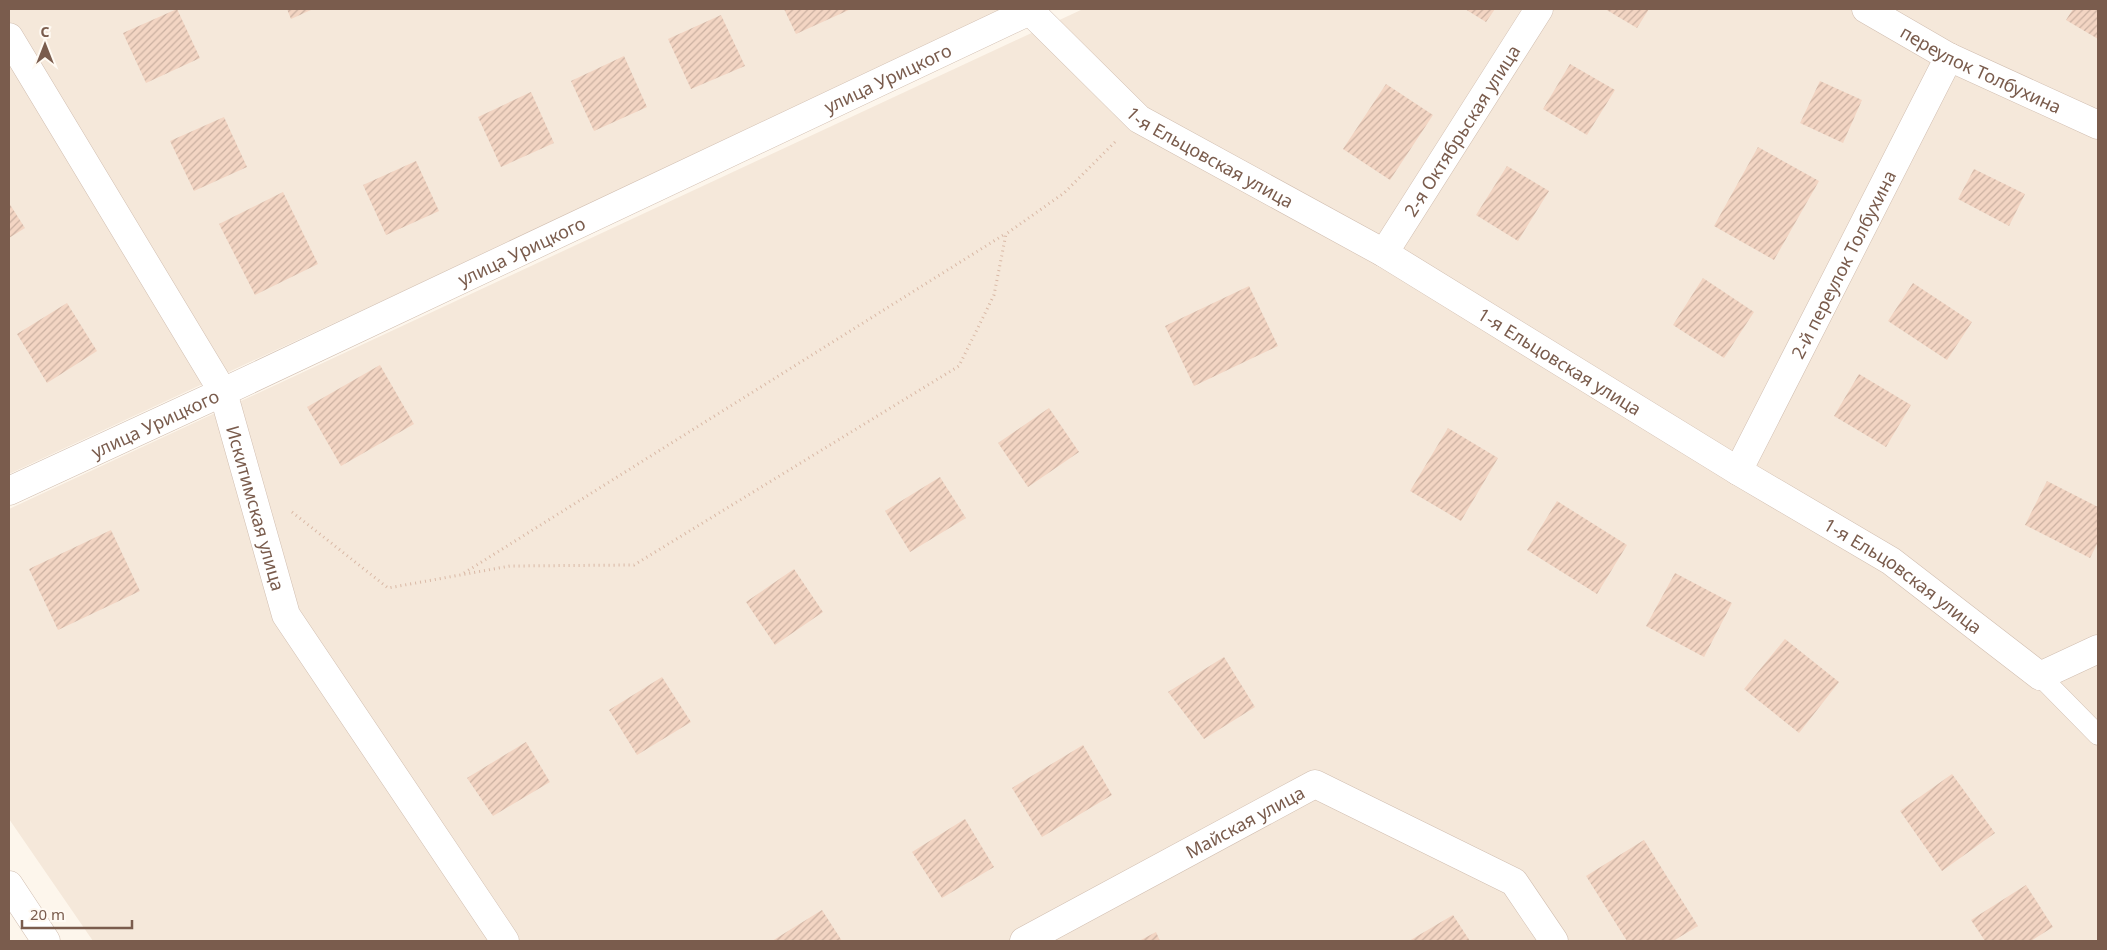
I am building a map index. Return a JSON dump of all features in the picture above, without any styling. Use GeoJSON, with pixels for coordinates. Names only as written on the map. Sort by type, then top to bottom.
{"type":"FeatureCollection","features":[{"type":"Feature","properties":{"kind":"street","name":"2-я Октябрьская улица"},"geometry":{"type":"LineString","coordinates":[[1384,253],[1539,9]]}},
{"type":"Feature","properties":{"kind":"street","name":"переулок Толбухина"},"geometry":{"type":"LineString","coordinates":[[1866,9],[1949,57],[2098,125]]}},
{"type":"Feature","properties":{"kind":"street","name":"1-я Ельцовская улица"},"geometry":{"type":"LineString","coordinates":[[1032,10],[1139,119],[1384,253],[1738,471],[1891,561],[2040,676]]}},
{"type":"Feature","properties":{"kind":"street","name":"улица Урицкого"},"geometry":{"type":"LineString","coordinates":[[9,491],[1032,10]]}},
{"type":"Feature","properties":{"kind":"street","name":"Искитимская улица"},"geometry":{"type":"LineString","coordinates":[[9,37],[223,392],[286,615],[505,941]]}},
{"type":"Feature","properties":{"kind":"street","name":"2-й переулок Толбухина"},"geometry":{"type":"LineString","coordinates":[[1738,471],[1949,57]]}},
{"type":"Feature","properties":{"kind":"street"},"geometry":{"type":"LineString","coordinates":[[2040,676],[2098,649]]}},
{"type":"Feature","properties":{"kind":"street","name":"Майская улица"},"geometry":{"type":"LineString","coordinates":[[1024,941],[1315,784],[1514,882],[1554,941]]}},
{"type":"Feature","properties":{"kind":"street"},"geometry":{"type":"LineString","coordinates":[[9,885],[46,941]]}},
{"type":"Feature","properties":{"kind":"lane"},"geometry":{"type":"LineString","coordinates":[[2040,676],[2098,735]]}},
{"type":"Feature","properties":{"kind":"path"},"geometry":{"type":"LineString","coordinates":[[461,575],[1006,234],[1064,193],[1139,119]]}},
{"type":"Feature","properties":{"kind":"path"},"geometry":{"type":"LineString","coordinates":[[290,510],[388,588],[510,566],[634,565],[958,366],[994,295],[1006,234]]}},
{"type":"Feature","properties":{"kind":"shaded area"},"geometry":{"type":"Polygon","coordinates":[[[9,9],[1011,9],[9,474],[9,9]]]}},
{"type":"Feature","properties":{"kind":"shaded area"},"geometry":{"type":"Polygon","coordinates":[[[1083,9],[2098,9],[2098,941],[93,941],[9,819],[9,509],[1083,9]]]}},
{"type":"Feature","properties":{"kind":"building"},"geometry":{"type":"Polygon","coordinates":[[[177,9],[200,58],[146,83],[123,33],[177,9]]]}},
{"type":"Feature","properties":{"kind":"building"},"geometry":{"type":"Polygon","coordinates":[[[287,9],[313,9],[291,19],[287,9]]]}},
{"type":"Feature","properties":{"kind":"building"},"geometry":{"type":"Polygon","coordinates":[[[784,9],[851,9],[796,34],[784,9]]]}},
{"type":"Feature","properties":{"kind":"building"},"geometry":{"type":"Polygon","coordinates":[[[1465,9],[1495,9],[1486,22],[1465,9]]]}},
{"type":"Feature","properties":{"kind":"building"},"geometry":{"type":"Polygon","coordinates":[[[1605,9],[1649,9],[1637,28],[1605,9]]]}},
{"type":"Feature","properties":{"kind":"building"},"geometry":{"type":"Polygon","coordinates":[[[2073,9],[2098,9],[2098,39],[2066,20],[2073,9]]]}},
{"type":"Feature","properties":{"kind":"building"},"geometry":{"type":"Polygon","coordinates":[[[721,15],[745,66],[691,89],[668,39],[721,15]]]}},
{"type":"Feature","properties":{"kind":"building"},"geometry":{"type":"Polygon","coordinates":[[[624,56],[647,107],[594,131],[571,81],[624,56]]]}},
{"type":"Feature","properties":{"kind":"building"},"geometry":{"type":"Polygon","coordinates":[[[1570,64],[1615,90],[1587,135],[1543,109],[1570,64]]]}},
{"type":"Feature","properties":{"kind":"building"},"geometry":{"type":"Polygon","coordinates":[[[1820,81],[1862,100],[1843,143],[1800,123],[1820,81]]]}},
{"type":"Feature","properties":{"kind":"building"},"geometry":{"type":"Polygon","coordinates":[[[1386,84],[1433,115],[1390,180],[1343,149],[1386,84]]]}},
{"type":"Feature","properties":{"kind":"building"},"geometry":{"type":"Polygon","coordinates":[[[531,92],[554,143],[501,167],[478,117],[531,92]]]}},
{"type":"Feature","properties":{"kind":"building"},"geometry":{"type":"Polygon","coordinates":[[[224,117],[247,167],[194,191],[170,141],[224,117]]]}},
{"type":"Feature","properties":{"kind":"building"},"geometry":{"type":"Polygon","coordinates":[[[1758,147],[1819,181],[1774,260],[1714,226],[1758,147]]]}},
{"type":"Feature","properties":{"kind":"building"},"geometry":{"type":"Polygon","coordinates":[[[416,161],[439,211],[386,235],[363,185],[416,161]]]}},
{"type":"Feature","properties":{"kind":"building"},"geometry":{"type":"Polygon","coordinates":[[[1507,166],[1549,191],[1518,241],[1476,215],[1507,166]]]}},
{"type":"Feature","properties":{"kind":"building"},"geometry":{"type":"Polygon","coordinates":[[[1974,169],[2025,194],[2009,226],[1958,199],[1974,169]]]}},
{"type":"Feature","properties":{"kind":"building"},"geometry":{"type":"Polygon","coordinates":[[[283,192],[318,264],[255,295],[219,224],[283,192]]]}},
{"type":"Feature","properties":{"kind":"building"},"geometry":{"type":"Polygon","coordinates":[[[9,203],[25,228],[9,238],[9,203]]]}},
{"type":"Feature","properties":{"kind":"building"},"geometry":{"type":"Polygon","coordinates":[[[1703,278],[1754,312],[1724,358],[1673,325],[1703,278]]]}},
{"type":"Feature","properties":{"kind":"building"},"geometry":{"type":"Polygon","coordinates":[[[1913,283],[1972,322],[1947,360],[1888,321],[1913,283]]]}},
{"type":"Feature","properties":{"kind":"building"},"geometry":{"type":"Polygon","coordinates":[[[1249,286],[1278,346],[1194,386],[1165,326],[1249,286]]]}},
{"type":"Feature","properties":{"kind":"building"},"geometry":{"type":"Polygon","coordinates":[[[67,303],[97,351],[47,383],[17,334],[67,303]]]}},
{"type":"Feature","properties":{"kind":"building"},"geometry":{"type":"Polygon","coordinates":[[[380,365],[414,424],[341,466],[307,407],[380,365]]]}},
{"type":"Feature","properties":{"kind":"building"},"geometry":{"type":"Polygon","coordinates":[[[1859,374],[1911,405],[1886,447],[1834,416],[1859,374]]]}},
{"type":"Feature","properties":{"kind":"building"},"geometry":{"type":"Polygon","coordinates":[[[1049,408],[1079,452],[1028,487],[998,443],[1049,408]]]}},
{"type":"Feature","properties":{"kind":"building"},"geometry":{"type":"Polygon","coordinates":[[[1448,428],[1498,458],[1461,521],[1410,491],[1448,428]]]}},
{"type":"Feature","properties":{"kind":"building"},"geometry":{"type":"Polygon","coordinates":[[[940,477],[966,518],[910,552],[885,511],[940,477]]]}},
{"type":"Feature","properties":{"kind":"building"},"geometry":{"type":"Polygon","coordinates":[[[2047,481],[2098,507],[2098,542],[2090,558],[2025,525],[2047,481]]]}},
{"type":"Feature","properties":{"kind":"building"},"geometry":{"type":"Polygon","coordinates":[[[1557,501],[1627,545],[1597,594],[1527,550],[1557,501]]]}},
{"type":"Feature","properties":{"kind":"building"},"geometry":{"type":"Polygon","coordinates":[[[111,530],[140,591],[58,630],[29,569],[111,530]]]}},
{"type":"Feature","properties":{"kind":"building"},"geometry":{"type":"Polygon","coordinates":[[[794,569],[823,612],[775,645],[746,602],[794,569]]]}},
{"type":"Feature","properties":{"kind":"building"},"geometry":{"type":"Polygon","coordinates":[[[1675,573],[1732,603],[1704,657],[1646,626],[1675,573]]]}},
{"type":"Feature","properties":{"kind":"building"},"geometry":{"type":"Polygon","coordinates":[[[1785,639],[1839,682],[1799,733],[1744,689],[1785,639]]]}},
{"type":"Feature","properties":{"kind":"building"},"geometry":{"type":"Polygon","coordinates":[[[1224,657],[1255,707],[1204,739],[1168,692],[1224,657]]]}},
{"type":"Feature","properties":{"kind":"building"},"geometry":{"type":"Polygon","coordinates":[[[662,677],[691,722],[637,755],[609,710],[662,677]]]}},
{"type":"Feature","properties":{"kind":"building"},"geometry":{"type":"Polygon","coordinates":[[[526,742],[550,782],[493,816],[467,778],[526,742]]]}},
{"type":"Feature","properties":{"kind":"building"},"geometry":{"type":"Polygon","coordinates":[[[1083,745],[1112,795],[1042,837],[1012,788],[1083,745]]]}},
{"type":"Feature","properties":{"kind":"building"},"geometry":{"type":"Polygon","coordinates":[[[1952,774],[1995,833],[1942,871],[1900,811],[1952,774]]]}},
{"type":"Feature","properties":{"kind":"building"},"geometry":{"type":"Polygon","coordinates":[[[965,819],[994,867],[942,898],[912,852],[965,819]]]}},
{"type":"Feature","properties":{"kind":"building"},"geometry":{"type":"Polygon","coordinates":[[[1644,840],[1698,926],[1673,941],[1627,941],[1586,876],[1644,840]]]}},
{"type":"Feature","properties":{"kind":"building"},"geometry":{"type":"Polygon","coordinates":[[[2026,885],[2053,927],[2031,941],[1985,941],[1971,920],[2026,885]]]}},
{"type":"Feature","properties":{"kind":"building"},"geometry":{"type":"Polygon","coordinates":[[[822,910],[842,941],[772,941],[822,910]]]}},
{"type":"Feature","properties":{"kind":"building"},"geometry":{"type":"Polygon","coordinates":[[[1453,915],[1470,941],[1409,941],[1453,915]]]}},
{"type":"Feature","properties":{"kind":"building"},"geometry":{"type":"Polygon","coordinates":[[[1156,932],[1160,941],[1139,941],[1156,932]]]}}]}
